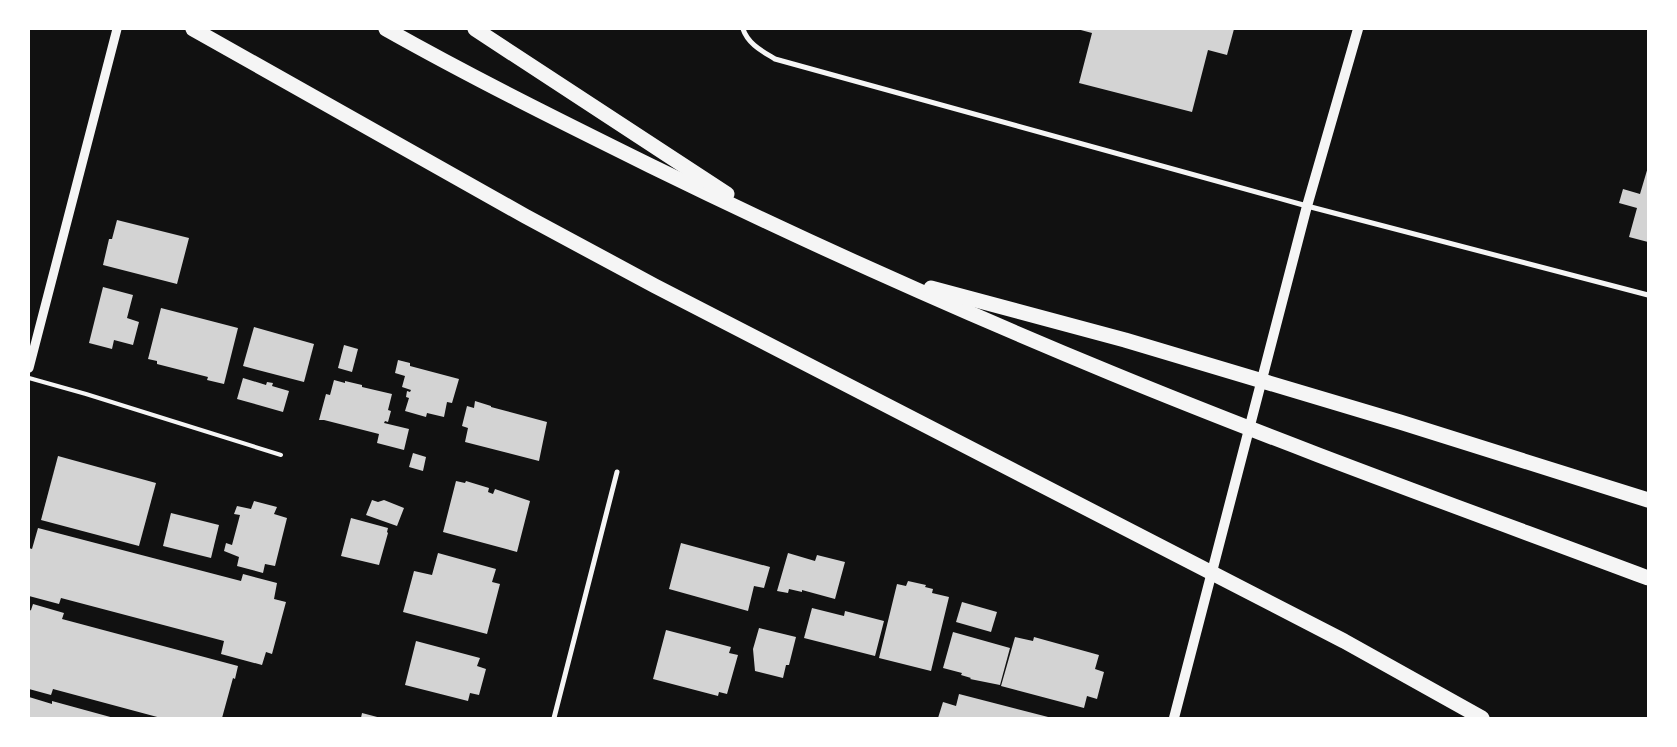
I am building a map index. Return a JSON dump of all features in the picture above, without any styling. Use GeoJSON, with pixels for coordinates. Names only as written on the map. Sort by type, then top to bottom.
{"type":"FeatureCollection","features":[{"type":"Feature","properties":{"kind":"highway"},"geometry":{"type":"LineString","coordinates":[[193,29],[647,282],[795,360],[1344,641],[1482,718]]}},
{"type":"Feature","properties":{"kind":"highway"},"geometry":{"type":"LineString","coordinates":[[386,29],[555,119],[778,228],[883,275],[1115,374],[1386,480],[1648,578]]}},
{"type":"Feature","properties":{"kind":"highway"},"geometry":{"type":"LineString","coordinates":[[475,29],[778,228]]}},
{"type":"Feature","properties":{"kind":"highway"},"geometry":{"type":"LineString","coordinates":[[883,275],[1125,340],[1400,422],[1648,500]]}},
{"type":"Feature","properties":{"kind":"main road"},"geometry":{"type":"LineString","coordinates":[[1174,718],[1307,206],[1358,29]]}},
{"type":"Feature","properties":{"kind":"street"},"geometry":{"type":"LineString","coordinates":[[29,368],[116,29]]}},
{"type":"Feature","properties":{"kind":"street"},"geometry":{"type":"LineString","coordinates":[[743,29],[745,36],[759,49],[775,59],[1307,206],[1648,295]]}},
{"type":"Feature","properties":{"kind":"street"},"geometry":{"type":"LineString","coordinates":[[554,718],[617,472]]}},
{"type":"Feature","properties":{"kind":"lane"},"geometry":{"type":"LineString","coordinates":[[29,378],[281,454]]}},
{"type":"Feature","properties":{"kind":"building"},"geometry":{"type":"Polygon","coordinates":[[[1077,29],[1234,29],[1227,55],[1208,50],[1192,112],[1079,83],[1092,33],[1077,29]]]}},
{"type":"Feature","properties":{"kind":"building"},"geometry":{"type":"Polygon","coordinates":[[[1648,167],[1648,242],[1629,237],[1637,208],[1619,203],[1623,189],[1640,194],[1648,167]]]}},
{"type":"Feature","properties":{"kind":"building"},"geometry":{"type":"Polygon","coordinates":[[[117,220],[189,238],[177,284],[103,265],[109,239],[112,239],[117,220]]]}},
{"type":"Feature","properties":{"kind":"building"},"geometry":{"type":"Polygon","coordinates":[[[103,287],[133,295],[127,318],[139,322],[133,345],[114,340],[112,349],[89,343],[103,287]]]}},
{"type":"Feature","properties":{"kind":"building"},"geometry":{"type":"Polygon","coordinates":[[[161,308],[238,328],[224,384],[207,380],[208,377],[157,364],[157,361],[148,359],[161,308]]]}},
{"type":"Feature","properties":{"kind":"building"},"geometry":{"type":"Polygon","coordinates":[[[254,327],[314,344],[304,382],[243,366],[254,327]]]}},
{"type":"Feature","properties":{"kind":"building"},"geometry":{"type":"Polygon","coordinates":[[[344,345],[358,349],[352,372],[338,368],[344,345]]]}},
{"type":"Feature","properties":{"kind":"building"},"geometry":{"type":"Polygon","coordinates":[[[398,360],[410,363],[410,366],[459,379],[452,403],[447,402],[444,417],[427,413],[426,417],[405,411],[409,398],[406,397],[407,391],[410,392],[411,390],[402,387],[405,376],[395,373],[398,360]]]}},
{"type":"Feature","properties":{"kind":"building"},"geometry":{"type":"Polygon","coordinates":[[[243,378],[266,385],[267,382],[273,383],[272,386],[289,391],[283,412],[237,399],[243,378]]]}},
{"type":"Feature","properties":{"kind":"building"},"geometry":{"type":"Polygon","coordinates":[[[334,380],[362,385],[362,387],[392,394],[388,410],[391,411],[388,422],[385,421],[384,423],[409,429],[404,450],[377,443],[379,434],[319,420],[326,394],[330,395],[334,380]]]}},
{"type":"Feature","properties":{"kind":"building"},"geometry":{"type":"Polygon","coordinates":[[[475,401],[547,422],[539,461],[465,442],[468,428],[462,426],[467,406],[474,408],[475,401]]]}},
{"type":"Feature","properties":{"kind":"building"},"geometry":{"type":"Polygon","coordinates":[[[413,453],[426,457],[423,471],[409,467],[413,453]]]}},
{"type":"Feature","properties":{"kind":"building"},"geometry":{"type":"Polygon","coordinates":[[[58,456],[156,483],[139,546],[41,520],[58,456]]]}},
{"type":"Feature","properties":{"kind":"building"},"geometry":{"type":"Polygon","coordinates":[[[456,481],[465,483],[466,481],[489,488],[488,492],[493,494],[495,489],[530,501],[517,552],[443,532],[456,481]]]}},
{"type":"Feature","properties":{"kind":"building"},"geometry":{"type":"Polygon","coordinates":[[[372,500],[378,502],[384,500],[404,508],[397,526],[366,515],[372,500]]]}},
{"type":"Feature","properties":{"kind":"building"},"geometry":{"type":"Polygon","coordinates":[[[254,501],[277,507],[274,514],[287,518],[275,566],[265,564],[263,573],[237,566],[239,557],[224,551],[226,543],[232,545],[240,515],[234,514],[237,506],[251,509],[254,501]]]}},
{"type":"Feature","properties":{"kind":"building"},"geometry":{"type":"Polygon","coordinates":[[[171,513],[219,525],[211,558],[163,546],[171,513]]]}},
{"type":"Feature","properties":{"kind":"building"},"geometry":{"type":"Polygon","coordinates":[[[351,518],[388,528],[379,565],[341,556],[351,518]]]}},
{"type":"Feature","properties":{"kind":"building"},"geometry":{"type":"Polygon","coordinates":[[[38,528],[241,581],[243,574],[277,583],[274,599],[286,602],[272,654],[266,652],[262,665],[221,654],[224,641],[61,598],[59,604],[29,596],[29,548],[32,549],[38,528]]]}},
{"type":"Feature","properties":{"kind":"building"},"geometry":{"type":"Polygon","coordinates":[[[681,543],[770,567],[764,588],[754,586],[748,611],[669,589],[681,543]]]}},
{"type":"Feature","properties":{"kind":"building"},"geometry":{"type":"Polygon","coordinates":[[[438,553],[496,569],[492,582],[500,584],[487,634],[403,612],[414,571],[432,575],[438,553]]]}},
{"type":"Feature","properties":{"kind":"building"},"geometry":{"type":"Polygon","coordinates":[[[788,553],[815,561],[817,555],[845,562],[835,599],[802,590],[802,592],[789,589],[788,593],[777,591],[788,553]]]}},
{"type":"Feature","properties":{"kind":"building"},"geometry":{"type":"Polygon","coordinates":[[[908,581],[926,585],[925,587],[933,589],[932,593],[949,597],[931,671],[879,658],[897,584],[906,586],[908,581]]]}},
{"type":"Feature","properties":{"kind":"building"},"geometry":{"type":"Polygon","coordinates":[[[962,602],[997,612],[991,632],[956,622],[962,602]]]}},
{"type":"Feature","properties":{"kind":"building"},"geometry":{"type":"Polygon","coordinates":[[[33,604],[64,613],[62,619],[238,666],[222,718],[161,718],[53,689],[51,695],[29,689],[29,611],[33,604]]]}},
{"type":"Feature","properties":{"kind":"building"},"geometry":{"type":"Polygon","coordinates":[[[812,608],[844,616],[845,611],[884,621],[875,656],[804,638],[812,608]]]}},
{"type":"Feature","properties":{"kind":"building"},"geometry":{"type":"Polygon","coordinates":[[[759,628],[796,637],[789,665],[786,665],[783,678],[755,671],[753,649],[759,628]]]}},
{"type":"Feature","properties":{"kind":"building"},"geometry":{"type":"Polygon","coordinates":[[[666,630],[731,647],[729,653],[738,655],[727,694],[719,692],[718,696],[653,679],[666,630]]]}},
{"type":"Feature","properties":{"kind":"building"},"geometry":{"type":"Polygon","coordinates":[[[953,632],[1010,648],[1000,685],[970,679],[961,675],[962,673],[943,668],[953,632]]]}},
{"type":"Feature","properties":{"kind":"building"},"geometry":{"type":"Polygon","coordinates":[[[1015,637],[1033,641],[1034,637],[1099,655],[1095,669],[1104,672],[1097,699],[1087,696],[1084,708],[1001,686],[1015,637]]]}},
{"type":"Feature","properties":{"kind":"building"},"geometry":{"type":"Polygon","coordinates":[[[416,641],[480,658],[477,666],[486,669],[479,695],[470,693],[468,701],[405,685],[416,641]]]}},
{"type":"Feature","properties":{"kind":"building"},"geometry":{"type":"Polygon","coordinates":[[[959,694],[1052,718],[938,718],[943,702],[956,706],[959,694]]]}},
{"type":"Feature","properties":{"kind":"building"},"geometry":{"type":"Polygon","coordinates":[[[29,697],[52,704],[52,701],[114,718],[29,718],[29,697]]]}},
{"type":"Feature","properties":{"kind":"building"},"geometry":{"type":"Polygon","coordinates":[[[362,713],[381,718],[361,718],[362,713]]]}}]}
